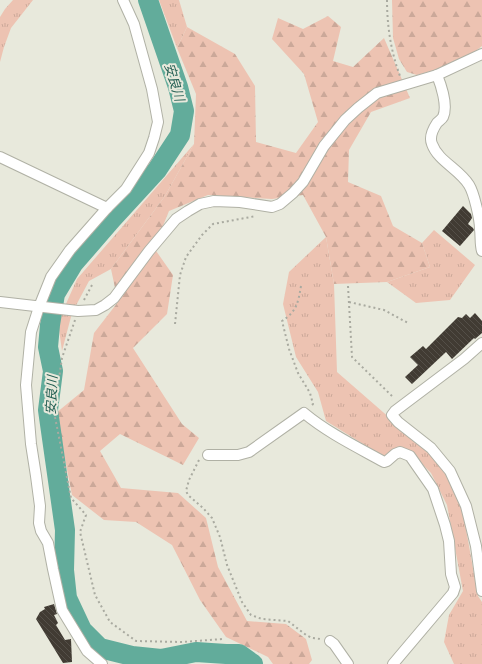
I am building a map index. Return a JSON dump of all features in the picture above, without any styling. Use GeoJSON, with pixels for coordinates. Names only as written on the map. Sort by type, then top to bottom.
{"type":"FeatureCollection","features":[{"type":"Feature","properties":{"kind":"street"},"geometry":{"type":"LineString","coordinates":[[102,664],[87,651],[62,610],[48,542],[41,531],[39,523],[40,506],[31,444],[26,385],[31,332],[38,307],[51,277],[70,250],[126,189],[149,152],[154,138],[158,122],[152,89],[134,24],[124,0]]}},
{"type":"Feature","properties":{"kind":"street"},"geometry":{"type":"LineString","coordinates":[[0,302],[78,311],[96,310],[114,298],[149,251],[176,219],[200,204],[214,201],[240,202],[272,207],[280,204],[294,193],[303,182],[324,146],[345,120],[377,93],[437,75],[482,54]]}},
{"type":"Feature","properties":{"kind":"street"},"geometry":{"type":"LineString","coordinates":[[437,75],[442,88],[444,110],[443,117],[433,130],[431,142],[437,153],[460,174],[469,186],[475,202],[480,227],[482,251]]}},
{"type":"Feature","properties":{"kind":"street"},"geometry":{"type":"LineString","coordinates":[[0,157],[107,208]]}},
{"type":"Feature","properties":{"kind":"street"},"geometry":{"type":"LineString","coordinates":[[482,343],[464,359],[395,411],[392,416],[431,448],[450,471],[466,506],[476,546],[482,591]]}},
{"type":"Feature","properties":{"kind":"street"},"geometry":{"type":"LineString","coordinates":[[208,455],[238,456],[249,452],[304,413],[313,421],[384,462],[400,452],[410,456],[433,489],[449,541],[451,574],[455,587],[453,594],[393,664]]}},
{"type":"Feature","properties":{"kind":"street"},"geometry":{"type":"LineString","coordinates":[[330,640],[348,664]]}},
{"type":"Feature","properties":{"kind":"path"},"geometry":{"type":"LineString","coordinates":[[387,0],[390,40],[403,85]]}},
{"type":"Feature","properties":{"kind":"path"},"geometry":{"type":"LineString","coordinates":[[175,324],[180,275],[186,257],[202,235],[213,224],[257,215]]}},
{"type":"Feature","properties":{"kind":"path"},"geometry":{"type":"LineString","coordinates":[[92,285],[78,311],[62,358],[54,412],[71,498],[86,515],[80,532],[95,595],[110,622],[136,641],[182,642],[222,639]]}},
{"type":"Feature","properties":{"kind":"path"},"geometry":{"type":"LineString","coordinates":[[301,286],[295,310],[290,316],[282,321],[289,349],[298,373],[310,393],[313,404],[304,413]]}},
{"type":"Feature","properties":{"kind":"path"},"geometry":{"type":"LineString","coordinates":[[348,286],[352,357],[403,406]]}},
{"type":"Feature","properties":{"kind":"path"},"geometry":{"type":"LineString","coordinates":[[349,302],[384,310],[408,323]]}},
{"type":"Feature","properties":{"kind":"path"},"geometry":{"type":"LineString","coordinates":[[208,455],[200,457],[189,480],[186,491],[188,495],[212,518],[220,537],[227,565],[242,602],[251,615],[262,619],[288,621],[312,638],[330,640]]}},
{"type":"Feature","properties":{"kind":"green space"},"geometry":{"type":"Polygon","coordinates":[[[13,0],[33,0],[11,28],[0,62],[0,17],[13,0]]]}},
{"type":"Feature","properties":{"kind":"green space"},"geometry":{"type":"Polygon","coordinates":[[[159,0],[179,0],[187,27],[177,48],[159,0]]]}},
{"type":"Feature","properties":{"kind":"green space"},"geometry":{"type":"Polygon","coordinates":[[[392,0],[482,0],[482,46],[473,53],[438,69],[417,75],[407,72],[399,59],[393,38],[392,0]]]}},
{"type":"Feature","properties":{"kind":"green space"},"geometry":{"type":"Polygon","coordinates":[[[328,16],[341,27],[333,61],[353,67],[384,38],[410,98],[371,112],[349,150],[348,182],[381,196],[393,226],[422,243],[430,267],[387,282],[334,284],[326,237],[303,195],[272,199],[208,195],[169,211],[154,248],[173,275],[167,314],[133,348],[182,424],[199,438],[183,465],[120,434],[100,451],[121,488],[178,493],[206,518],[218,567],[247,621],[286,624],[306,639],[312,660],[309,664],[273,664],[268,657],[226,637],[200,600],[172,545],[136,522],[104,520],[72,495],[56,413],[84,390],[94,333],[118,302],[111,269],[165,196],[194,144],[196,94],[177,48],[187,27],[235,54],[255,86],[256,142],[296,153],[318,122],[304,74],[272,39],[278,18],[303,29],[328,16]]]}},
{"type":"Feature","properties":{"kind":"green space"},"geometry":{"type":"Polygon","coordinates":[[[194,144],[165,196],[111,269],[89,281],[72,313],[62,351],[58,322],[77,279],[194,144]]]}},
{"type":"Feature","properties":{"kind":"green space"},"geometry":{"type":"Polygon","coordinates":[[[434,230],[475,265],[450,300],[416,303],[387,282],[430,267],[422,243],[434,230]]]}},
{"type":"Feature","properties":{"kind":"green space"},"geometry":{"type":"Polygon","coordinates":[[[326,237],[334,284],[337,372],[430,453],[448,475],[462,507],[478,596],[482,602],[482,664],[454,664],[444,642],[449,615],[463,591],[447,505],[431,473],[408,450],[396,448],[384,457],[326,421],[318,392],[296,357],[283,304],[289,272],[326,237]]]}},
{"type":"Feature","properties":{"kind":"building"},"geometry":{"type":"Polygon","coordinates":[[[463,206],[471,214],[472,218],[468,224],[474,230],[460,246],[442,231],[463,206]]]}},
{"type":"Feature","properties":{"kind":"building"},"geometry":{"type":"Polygon","coordinates":[[[475,313],[482,321],[482,333],[475,339],[474,338],[452,359],[446,352],[412,384],[405,377],[418,365],[410,357],[423,346],[426,349],[458,317],[462,318],[466,314],[470,318],[475,313]]]}},
{"type":"Feature","properties":{"kind":"building"},"geometry":{"type":"Polygon","coordinates":[[[54,604],[57,614],[54,615],[58,623],[56,625],[65,640],[71,639],[72,662],[63,663],[36,619],[40,612],[45,609],[44,607],[54,604]]]}},
{"type":"Feature","properties":{"kind":"waterway","name":"安良川"},"geometry":{"type":"LineString","coordinates":[[148,0],[178,87],[184,111],[180,135],[157,170],[73,264],[55,294],[50,325],[48,347],[53,371],[48,410],[65,530],[64,570],[67,598],[82,630],[100,648],[132,656],[161,659],[196,652],[239,654],[253,664]]}}]}
